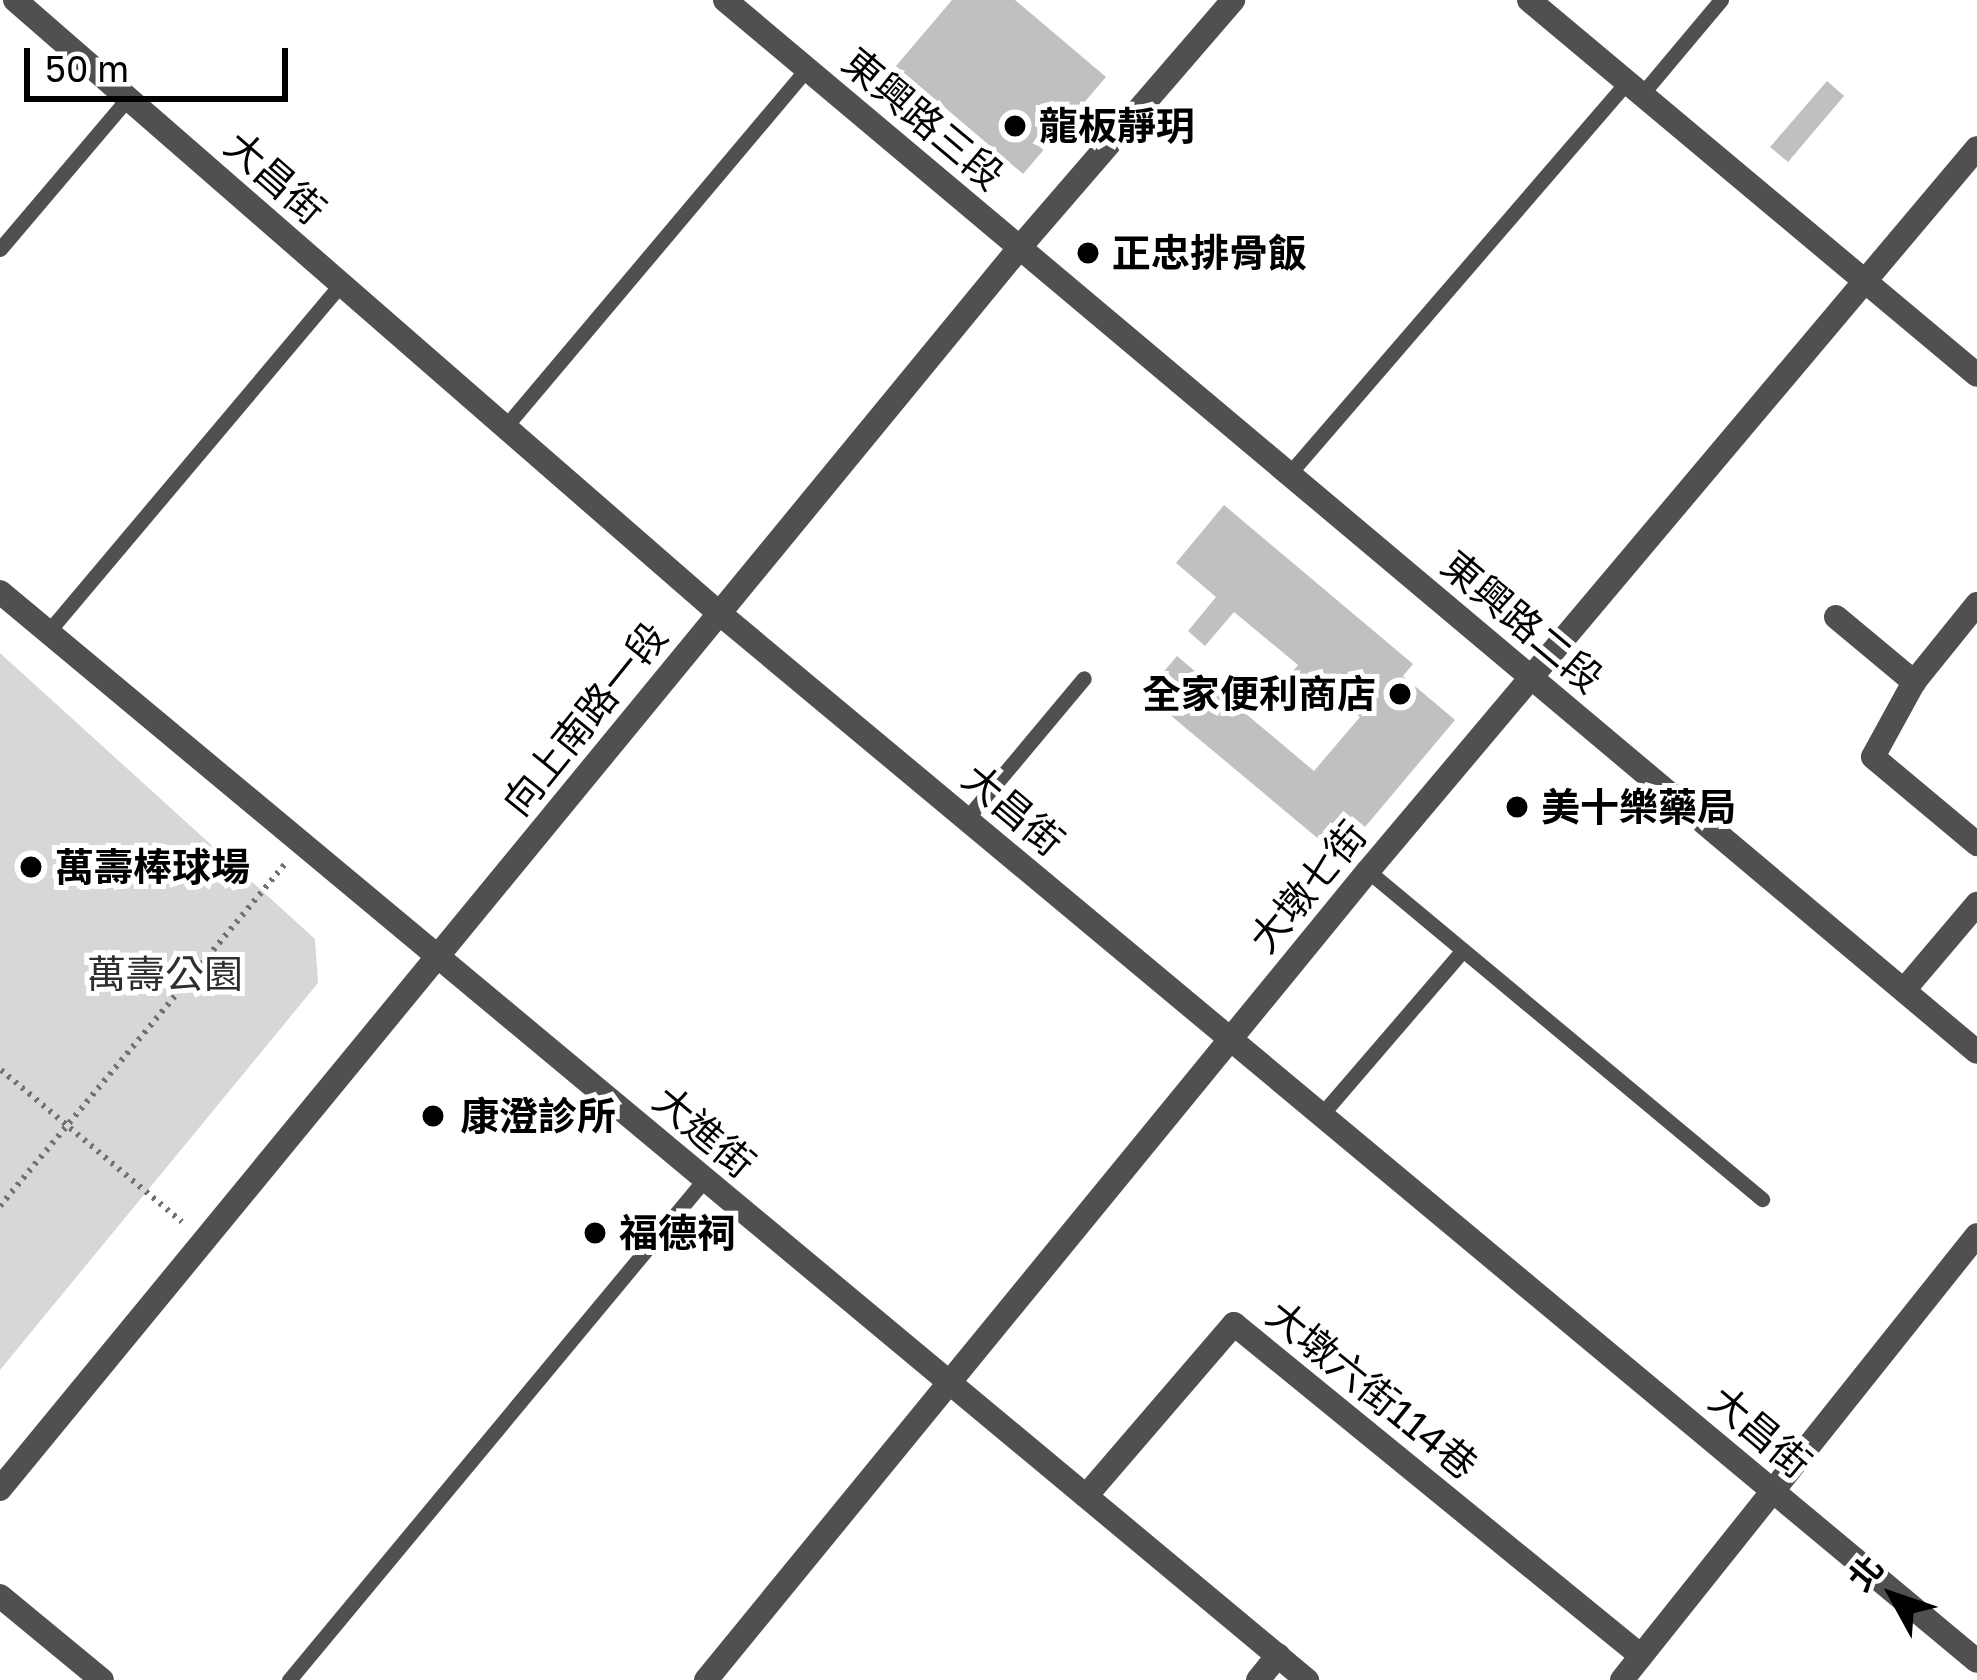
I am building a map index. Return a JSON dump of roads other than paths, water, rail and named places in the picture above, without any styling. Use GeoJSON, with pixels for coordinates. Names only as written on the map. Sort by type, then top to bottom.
{"type":"FeatureCollection","features":[{"type":"Feature","properties":{"kind":"street","name":"大昌街"},"geometry":{"type":"LineString","coordinates":[[15,0],[719,614],[1977,1660]]}},
{"type":"Feature","properties":{"kind":"street","name":"東興路三段"},"geometry":{"type":"LineString","coordinates":[[725,0],[1021,246]]}},
{"type":"Feature","properties":{"kind":"street","name":"向上南路一段"},"geometry":{"type":"LineString","coordinates":[[0,1489],[1021,246],[1233,0]]}},
{"type":"Feature","properties":{"kind":"street"},"geometry":{"type":"LineString","coordinates":[[1529,0],[1977,375]]}},
{"type":"Feature","properties":{"kind":"street","name":"大墩七街"},"geometry":{"type":"LineString","coordinates":[[706,1680],[1228,1039],[1977,148]]}},
{"type":"Feature","properties":{"kind":"street","name":"東興路二段"},"geometry":{"type":"LineString","coordinates":[[1021,246],[1977,1052]]}},
{"type":"Feature","properties":{"kind":"street","name":"大進街"},"geometry":{"type":"LineString","coordinates":[[0,592],[1307,1680]]}},
{"type":"Feature","properties":{"kind":"street"},"geometry":{"type":"LineString","coordinates":[[1977,604],[1915,682],[1873,757],[1977,844]]}},
{"type":"Feature","properties":{"kind":"street"},"geometry":{"type":"LineString","coordinates":[[1836,617],[1915,682]]}},
{"type":"Feature","properties":{"kind":"street"},"geometry":{"type":"LineString","coordinates":[[1904,990],[1977,904]]}},
{"type":"Feature","properties":{"kind":"street"},"geometry":{"type":"LineString","coordinates":[[1622,1680],[1778,1494],[1977,1235]]}},
{"type":"Feature","properties":{"kind":"street","name":"大墩六街114巷"},"geometry":{"type":"LineString","coordinates":[[1086,1496],[1234,1324],[1641,1656]]}},
{"type":"Feature","properties":{"kind":"street"},"geometry":{"type":"LineString","coordinates":[[0,1596],[102,1680]]}},
{"type":"Feature","properties":{"kind":"street"},"geometry":{"type":"LineString","coordinates":[[1258,1680],[1278,1655]]}},
{"type":"Feature","properties":{"kind":"lane"},"geometry":{"type":"LineString","coordinates":[[1289,474],[1635,88],[1721,0]]}},
{"type":"Feature","properties":{"kind":"lane"},"geometry":{"type":"LineString","coordinates":[[506,426],[807,69]]}},
{"type":"Feature","properties":{"kind":"lane"},"geometry":{"type":"LineString","coordinates":[[0,249],[128,98]]}},
{"type":"Feature","properties":{"kind":"lane"},"geometry":{"type":"LineString","coordinates":[[48,632],[342,283]]}},
{"type":"Feature","properties":{"kind":"lane"},"geometry":{"type":"LineString","coordinates":[[967,818],[1084,678]]}},
{"type":"Feature","properties":{"kind":"lane"},"geometry":{"type":"LineString","coordinates":[[1368,871],[1762,1198]]}},
{"type":"Feature","properties":{"kind":"lane"},"geometry":{"type":"LineString","coordinates":[[1322,1114],[1463,950]]}},
{"type":"Feature","properties":{"kind":"lane"},"geometry":{"type":"LineString","coordinates":[[289,1680],[705,1179]]}},
{"type":"Feature","properties":{"kind":"place","name":"龍板靜玥"},"geometry":{"type":"Point","coordinates":[1015,126]}},
{"type":"Feature","properties":{"kind":"place","name":"正忠排骨飯"},"geometry":{"type":"Point","coordinates":[1088,253]}},
{"type":"Feature","properties":{"kind":"place","name":"全家便利商店"},"geometry":{"type":"Point","coordinates":[1400,694]}},
{"type":"Feature","properties":{"kind":"place","name":"美十樂藥局"},"geometry":{"type":"Point","coordinates":[1517,807]}},
{"type":"Feature","properties":{"kind":"place","name":"萬壽棒球場"},"geometry":{"type":"Point","coordinates":[31,867]}},
{"type":"Feature","properties":{"kind":"place","name":"康澄診所"},"geometry":{"type":"Point","coordinates":[433,1116]}},
{"type":"Feature","properties":{"kind":"place","name":"福德祠"},"geometry":{"type":"Point","coordinates":[595,1233]}},
{"type":"Feature","properties":{"kind":"park label","name":"萬壽公園"},"geometry":{"type":"Point","coordinates":[165,974]}}]}
